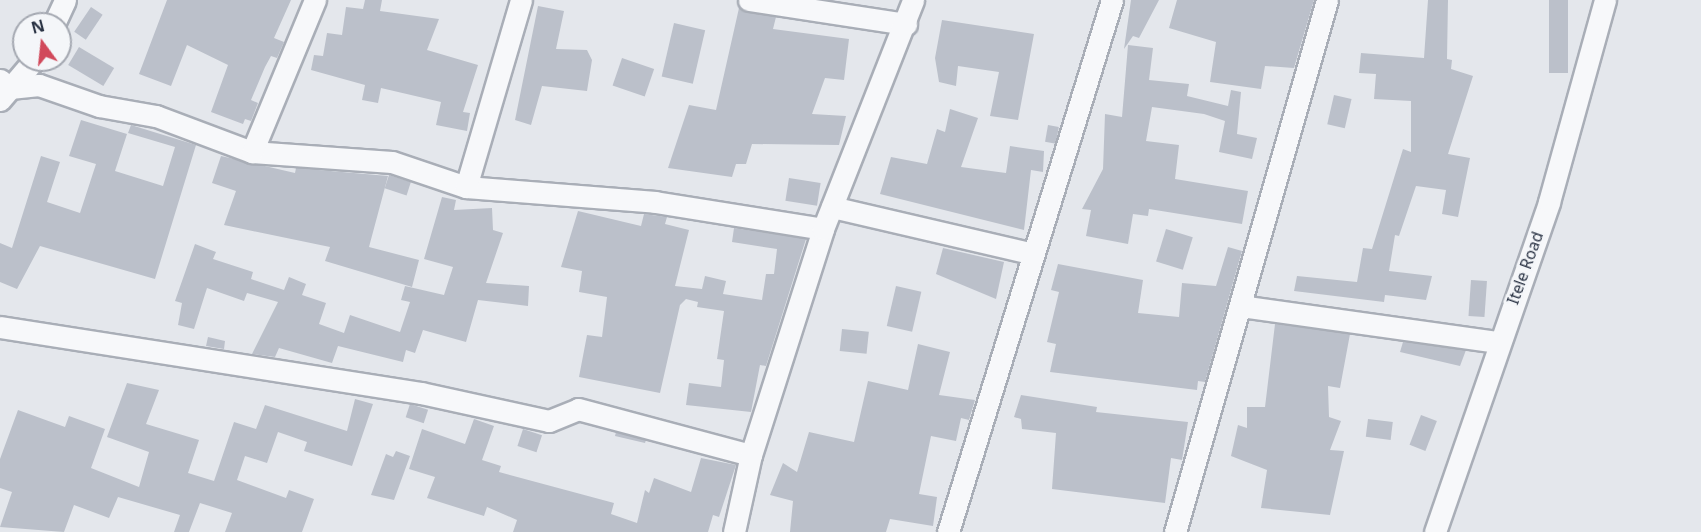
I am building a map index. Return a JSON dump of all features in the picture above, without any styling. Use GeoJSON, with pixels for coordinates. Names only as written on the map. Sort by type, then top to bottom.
{"type":"FeatureCollection","features":[{"type":"Feature","properties":{"kind":"street"},"geometry":{"type":"LineString","coordinates":[[252,152],[315,0]]}},
{"type":"Feature","properties":{"kind":"street"},"geometry":{"type":"LineString","coordinates":[[466,187],[521,0]]}},
{"type":"Feature","properties":{"kind":"street"},"geometry":{"type":"LineString","coordinates":[[749,0],[906,24]]}},
{"type":"Feature","properties":{"kind":"street"},"geometry":{"type":"LineString","coordinates":[[734,532],[751,455],[823,229],[906,24],[913,0]]}},
{"type":"Feature","properties":{"kind":"street"},"geometry":{"type":"LineString","coordinates":[[948,532],[1030,253],[1112,0]]}},
{"type":"Feature","properties":{"kind":"street"},"geometry":{"type":"LineString","coordinates":[[1175,532],[1327,0]]}},
{"type":"Feature","properties":{"kind":"street","name":"Itele Road"},"geometry":{"type":"LineString","coordinates":[[1435,532],[1498,342],[1549,202],[1605,0]]}},
{"type":"Feature","properties":{"kind":"street"},"geometry":{"type":"LineString","coordinates":[[3,89],[21,72]]}},
{"type":"Feature","properties":{"kind":"street"},"geometry":{"type":"LineString","coordinates":[[3,89],[39,85],[99,106],[156,116],[252,152],[392,162],[466,187],[655,202],[823,229]]}},
{"type":"Feature","properties":{"kind":"street"},"geometry":{"type":"LineString","coordinates":[[832,207],[1030,253]]}},
{"type":"Feature","properties":{"kind":"street"},"geometry":{"type":"LineString","coordinates":[[1241,306],[1498,342]]}},
{"type":"Feature","properties":{"kind":"street"},"geometry":{"type":"LineString","coordinates":[[0,327],[421,393],[549,421],[578,409],[751,455]]}},
{"type":"Feature","properties":{"kind":"building"},"geometry":{"type":"Polygon","coordinates":[[[167,0],[291,0],[274,38],[284,42],[277,58],[271,56],[251,100],[258,103],[251,121],[245,119],[243,124],[211,112],[228,65],[187,45],[171,86],[139,74],[167,0]]]}},
{"type":"Feature","properties":{"kind":"building"},"geometry":{"type":"Polygon","coordinates":[[[365,0],[382,0],[380,11],[439,19],[427,50],[478,65],[463,112],[470,113],[467,131],[436,125],[441,102],[381,88],[378,103],[362,100],[365,85],[311,70],[314,55],[323,56],[327,33],[342,35],[346,7],[363,9],[365,0]]]}},
{"type":"Feature","properties":{"kind":"building"},"geometry":{"type":"Polygon","coordinates":[[[1131,0],[1159,0],[1139,38],[1133,36],[1124,49],[1131,0]]]}},
{"type":"Feature","properties":{"kind":"building"},"geometry":{"type":"Polygon","coordinates":[[[1177,0],[1314,0],[1294,68],[1265,66],[1261,89],[1210,82],[1216,42],[1169,28],[1177,0]]]}},
{"type":"Feature","properties":{"kind":"building"},"geometry":{"type":"Polygon","coordinates":[[[1428,0],[1448,0],[1447,59],[1452,60],[1451,69],[1473,76],[1448,154],[1470,158],[1458,217],[1442,214],[1446,190],[1416,186],[1399,236],[1395,235],[1389,271],[1432,276],[1426,300],[1385,295],[1384,302],[1294,291],[1297,276],[1357,282],[1363,248],[1372,249],[1403,149],[1411,152],[1411,101],[1374,99],[1376,74],[1359,73],[1361,53],[1424,58],[1428,0]]]}},
{"type":"Feature","properties":{"kind":"building"},"geometry":{"type":"Polygon","coordinates":[[[1549,0],[1568,0],[1568,73],[1549,73],[1549,0]]]}},
{"type":"Feature","properties":{"kind":"building"},"geometry":{"type":"Polygon","coordinates":[[[538,6],[564,11],[556,49],[587,50],[592,60],[587,91],[542,86],[531,125],[515,120],[538,6]]]}},
{"type":"Feature","properties":{"kind":"building"},"geometry":{"type":"Polygon","coordinates":[[[91,7],[103,15],[86,40],[74,32],[91,7]]]}},
{"type":"Feature","properties":{"kind":"building"},"geometry":{"type":"Polygon","coordinates":[[[739,8],[776,17],[773,29],[849,39],[844,80],[825,78],[812,114],[846,116],[839,145],[752,144],[746,164],[736,164],[732,177],[668,168],[689,105],[716,110],[739,8]]]}},
{"type":"Feature","properties":{"kind":"building"},"geometry":{"type":"Polygon","coordinates":[[[942,20],[1034,34],[1018,120],[990,116],[999,72],[958,66],[956,86],[939,82],[935,58],[942,20]]]}},
{"type":"Feature","properties":{"kind":"building"},"geometry":{"type":"Polygon","coordinates":[[[674,23],[705,30],[693,84],[662,77],[674,23]]]}},
{"type":"Feature","properties":{"kind":"building"},"geometry":{"type":"Polygon","coordinates":[[[1128,45],[1153,48],[1149,80],[1189,84],[1187,96],[1228,106],[1231,90],[1241,92],[1237,134],[1257,138],[1252,159],[1219,152],[1225,121],[1204,114],[1152,107],[1146,141],[1179,145],[1175,179],[1248,191],[1242,224],[1149,209],[1148,216],[1133,214],[1128,244],[1086,236],[1091,210],[1082,209],[1103,169],[1105,114],[1122,117],[1128,45]]]}},
{"type":"Feature","properties":{"kind":"building"},"geometry":{"type":"Polygon","coordinates":[[[79,47],[114,68],[103,86],[72,67],[72,59],[79,47]]]}},
{"type":"Feature","properties":{"kind":"building"},"geometry":{"type":"Polygon","coordinates":[[[622,58],[654,69],[645,96],[613,85],[622,58]]]}},
{"type":"Feature","properties":{"kind":"building"},"geometry":{"type":"Polygon","coordinates":[[[1334,95],[1352,99],[1345,128],[1327,124],[1334,95]]]}},
{"type":"Feature","properties":{"kind":"building"},"geometry":{"type":"Polygon","coordinates":[[[950,109],[978,118],[961,167],[1006,173],[1010,146],[1044,151],[1043,172],[1031,170],[1024,230],[880,194],[891,157],[927,164],[937,129],[945,132],[950,109]]]}},
{"type":"Feature","properties":{"kind":"building"},"geometry":{"type":"Polygon","coordinates":[[[81,120],[127,134],[115,171],[163,186],[175,147],[128,133],[131,125],[196,145],[155,279],[40,246],[17,289],[0,282],[0,243],[12,248],[41,156],[60,162],[47,202],[80,213],[96,164],[69,156],[81,120]]]}},
{"type":"Feature","properties":{"kind":"building"},"geometry":{"type":"Polygon","coordinates":[[[1048,125],[1059,127],[1056,144],[1045,142],[1048,125]]]}},
{"type":"Feature","properties":{"kind":"building"},"geometry":{"type":"Polygon","coordinates":[[[221,156],[295,173],[296,168],[388,176],[369,247],[419,260],[412,287],[325,261],[330,247],[224,225],[236,191],[212,183],[221,156]]]}},
{"type":"Feature","properties":{"kind":"building"},"geometry":{"type":"Polygon","coordinates":[[[389,175],[411,182],[407,195],[385,188],[389,175]]]}},
{"type":"Feature","properties":{"kind":"building"},"geometry":{"type":"Polygon","coordinates":[[[789,178],[821,183],[817,206],[785,201],[789,178]]]}},
{"type":"Feature","properties":{"kind":"building"},"geometry":{"type":"Polygon","coordinates":[[[442,197],[456,200],[454,210],[492,208],[493,230],[503,233],[486,283],[529,286],[528,306],[478,300],[466,342],[423,330],[415,353],[406,350],[403,362],[338,346],[332,363],[279,348],[275,357],[252,354],[278,302],[247,293],[244,301],[207,288],[194,329],[178,325],[182,303],[175,301],[195,244],[216,252],[213,259],[253,272],[251,279],[284,290],[289,277],[306,284],[302,295],[326,303],[319,324],[344,333],[350,315],[400,332],[410,302],[401,300],[405,286],[444,295],[453,267],[424,259],[442,197]]]}},
{"type":"Feature","properties":{"kind":"building"},"geometry":{"type":"Polygon","coordinates":[[[578,211],[641,226],[644,214],[667,217],[665,224],[689,230],[675,286],[702,289],[705,276],[726,281],[723,294],[762,300],[766,274],[774,274],[777,249],[732,242],[734,228],[806,239],[766,366],[760,365],[751,412],[686,405],[689,383],[721,387],[724,360],[717,359],[724,311],[697,307],[698,302],[686,299],[680,305],[660,393],[579,377],[587,335],[602,337],[607,297],[579,292],[582,271],[561,267],[578,211]]]}},
{"type":"Feature","properties":{"kind":"building"},"geometry":{"type":"Polygon","coordinates":[[[1166,229],[1193,237],[1183,270],[1156,262],[1166,229]]]}},
{"type":"Feature","properties":{"kind":"building"},"geometry":{"type":"Polygon","coordinates":[[[1228,247],[1242,251],[1205,382],[1198,381],[1197,390],[1050,372],[1056,344],[1047,342],[1059,292],[1051,290],[1058,264],[1143,280],[1138,313],[1179,317],[1182,283],[1216,286],[1228,247]]]}},
{"type":"Feature","properties":{"kind":"building"},"geometry":{"type":"Polygon","coordinates":[[[943,248],[1004,262],[996,299],[936,274],[943,248]]]}},
{"type":"Feature","properties":{"kind":"building"},"geometry":{"type":"Polygon","coordinates":[[[1471,280],[1487,281],[1484,317],[1468,316],[1471,280]]]}},
{"type":"Feature","properties":{"kind":"building"},"geometry":{"type":"Polygon","coordinates":[[[896,286],[921,292],[912,332],[887,326],[896,286]]]}},
{"type":"Feature","properties":{"kind":"building"},"geometry":{"type":"Polygon","coordinates":[[[1275,324],[1350,334],[1340,388],[1328,386],[1329,417],[1341,421],[1330,450],[1344,451],[1330,515],[1261,508],[1267,470],[1231,456],[1238,425],[1247,428],[1247,407],[1265,407],[1275,324]]]}},
{"type":"Feature","properties":{"kind":"building"},"geometry":{"type":"Polygon","coordinates":[[[842,329],[869,332],[867,354],[840,351],[842,329]]]}},
{"type":"Feature","properties":{"kind":"building"},"geometry":{"type":"Polygon","coordinates":[[[208,337],[225,341],[224,349],[206,346],[208,337]]]}},
{"type":"Feature","properties":{"kind":"building"},"geometry":{"type":"Polygon","coordinates":[[[1403,342],[1466,350],[1460,366],[1400,352],[1403,342]]]}},
{"type":"Feature","properties":{"kind":"building"},"geometry":{"type":"Polygon","coordinates":[[[918,344],[950,352],[939,395],[975,400],[969,420],[961,418],[956,441],[931,436],[919,494],[937,497],[933,526],[890,519],[886,532],[790,532],[793,501],[770,495],[783,463],[797,472],[809,432],[854,442],[868,381],[908,390],[918,344]]]}},
{"type":"Feature","properties":{"kind":"building"},"geometry":{"type":"Polygon","coordinates":[[[127,383],[159,390],[146,424],[199,440],[188,473],[214,481],[234,422],[256,429],[265,405],[347,431],[355,399],[373,404],[352,466],[304,451],[307,442],[278,432],[267,463],[245,456],[237,480],[286,498],[289,490],[314,499],[302,532],[225,532],[232,513],[200,503],[189,532],[174,532],[180,515],[118,497],[109,518],[74,505],[64,532],[0,527],[12,492],[0,488],[0,459],[18,410],[65,427],[69,416],[105,429],[91,468],[139,487],[149,452],[107,437],[127,383]]]}},
{"type":"Feature","properties":{"kind":"building"},"geometry":{"type":"Polygon","coordinates":[[[1021,395],[1097,407],[1096,412],[1188,422],[1182,460],[1171,458],[1165,503],[1052,489],[1056,433],[1022,429],[1021,419],[1014,417],[1021,395]]]}},
{"type":"Feature","properties":{"kind":"building"},"geometry":{"type":"Polygon","coordinates":[[[410,404],[428,410],[424,423],[406,417],[410,404]]]}},
{"type":"Feature","properties":{"kind":"building"},"geometry":{"type":"Polygon","coordinates":[[[1421,415],[1437,421],[1425,451],[1410,445],[1421,415]]]}},
{"type":"Feature","properties":{"kind":"building"},"geometry":{"type":"Polygon","coordinates":[[[474,419],[494,426],[482,460],[501,466],[499,472],[614,503],[611,514],[637,523],[645,490],[649,493],[654,478],[691,492],[701,458],[736,465],[719,517],[713,515],[708,532],[513,532],[517,520],[487,507],[484,516],[427,498],[435,477],[409,469],[422,429],[465,444],[474,419]]]}},
{"type":"Feature","properties":{"kind":"building"},"geometry":{"type":"Polygon","coordinates":[[[1368,419],[1393,422],[1391,440],[1366,437],[1368,419]]]}},
{"type":"Feature","properties":{"kind":"building"},"geometry":{"type":"Polygon","coordinates":[[[523,429],[542,435],[536,452],[517,446],[523,429]]]}},
{"type":"Feature","properties":{"kind":"building"},"geometry":{"type":"Polygon","coordinates":[[[616,432],[646,440],[645,443],[615,436],[616,432]]]}},
{"type":"Feature","properties":{"kind":"building"},"geometry":{"type":"Polygon","coordinates":[[[396,451],[410,456],[394,500],[371,495],[386,454],[393,457],[396,451]]]}}]}
